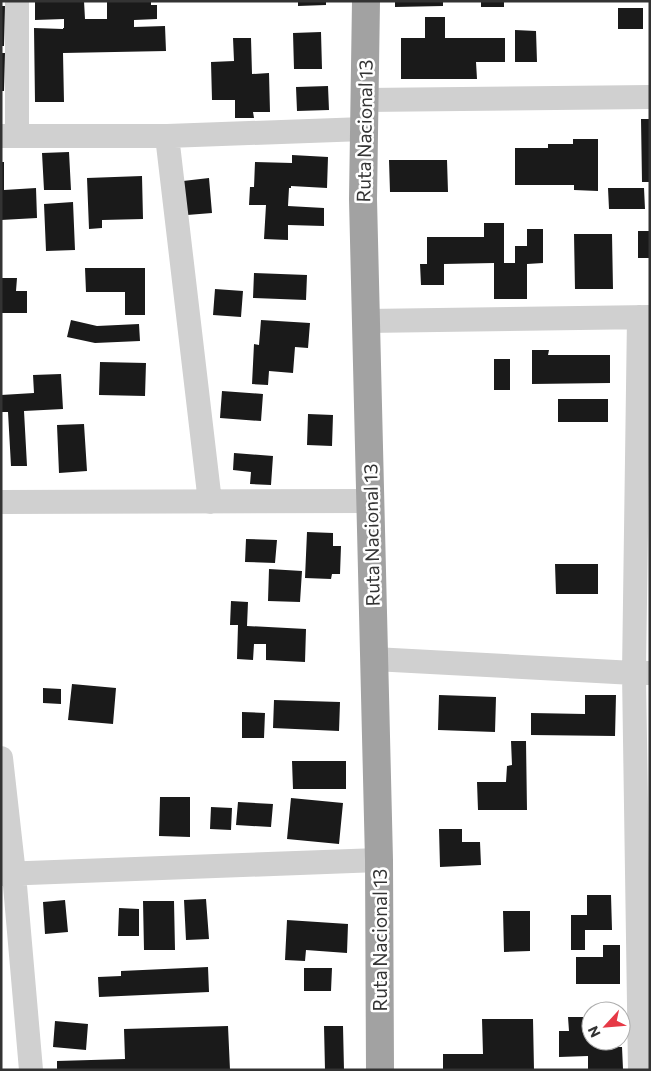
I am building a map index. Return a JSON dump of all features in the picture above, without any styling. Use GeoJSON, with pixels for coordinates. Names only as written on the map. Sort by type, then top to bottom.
{"type":"FeatureCollection","features":[{"type":"Feature","properties":{"kind":"highway","name":"Ruta Nacional 13"},"geometry":{"type":"LineString","coordinates":[[366,1],[363,199],[379,860],[380,1070]]}},
{"type":"Feature","properties":{"kind":"street"},"geometry":{"type":"LineString","coordinates":[[17,1],[9,136],[167,136],[364,129]]}},
{"type":"Feature","properties":{"kind":"street"},"geometry":{"type":"LineString","coordinates":[[364,100],[650,97]]}},
{"type":"Feature","properties":{"kind":"street"},"geometry":{"type":"LineString","coordinates":[[167,136],[210,502]]}},
{"type":"Feature","properties":{"kind":"street"},"geometry":{"type":"LineString","coordinates":[[366,321],[644,317],[640,1070]]}},
{"type":"Feature","properties":{"kind":"street"},"geometry":{"type":"LineString","coordinates":[[1,502],[370,502]]}},
{"type":"Feature","properties":{"kind":"street"},"geometry":{"type":"LineString","coordinates":[[374,659],[642,673]]}},
{"type":"Feature","properties":{"kind":"street"},"geometry":{"type":"LineString","coordinates":[[1,758],[8,874],[31,1070]]}},
{"type":"Feature","properties":{"kind":"street"},"geometry":{"type":"LineString","coordinates":[[8,874],[379,860]]}},
{"type":"Feature","properties":{"kind":"building"},"geometry":{"type":"Polygon","coordinates":[[[84,1],[85,19],[107,19],[107,1],[151,1],[151,5],[157,5],[157,19],[134,20],[134,27],[165,26],[166,51],[63,53],[64,102],[35,102],[34,28],[63,29],[64,19],[35,20],[35,2],[84,1]]]}},
{"type":"Feature","properties":{"kind":"building"},"geometry":{"type":"Polygon","coordinates":[[[298,1],[326,1],[326,5],[298,6],[298,1]]]}},
{"type":"Feature","properties":{"kind":"building"},"geometry":{"type":"Polygon","coordinates":[[[395,1],[443,1],[443,6],[395,7],[395,1]]]}},
{"type":"Feature","properties":{"kind":"building"},"geometry":{"type":"Polygon","coordinates":[[[481,1],[504,1],[504,7],[481,7],[481,1]]]}},
{"type":"Feature","properties":{"kind":"building"},"geometry":{"type":"Polygon","coordinates":[[[1,6],[5,6],[4,46],[1,46],[1,6]]]}},
{"type":"Feature","properties":{"kind":"building"},"geometry":{"type":"Polygon","coordinates":[[[618,8],[643,8],[643,29],[618,29],[618,8]]]}},
{"type":"Feature","properties":{"kind":"building"},"geometry":{"type":"Polygon","coordinates":[[[425,17],[445,17],[445,38],[505,38],[505,62],[476,62],[477,79],[401,79],[401,38],[425,38],[425,17]]]}},
{"type":"Feature","properties":{"kind":"building"},"geometry":{"type":"Polygon","coordinates":[[[515,30],[536,31],[537,62],[515,62],[515,30]]]}},
{"type":"Feature","properties":{"kind":"building"},"geometry":{"type":"Polygon","coordinates":[[[321,32],[322,69],[294,69],[293,33],[321,32]]]}},
{"type":"Feature","properties":{"kind":"building"},"geometry":{"type":"Polygon","coordinates":[[[233,38],[251,38],[252,74],[269,73],[270,112],[253,112],[254,118],[235,118],[235,100],[212,100],[211,62],[234,61],[233,38]]]}},
{"type":"Feature","properties":{"kind":"building"},"geometry":{"type":"Polygon","coordinates":[[[1,53],[5,53],[4,91],[1,91],[1,53]]]}},
{"type":"Feature","properties":{"kind":"building"},"geometry":{"type":"Polygon","coordinates":[[[328,86],[329,110],[297,111],[296,87],[328,86]]]}},
{"type":"Feature","properties":{"kind":"building"},"geometry":{"type":"Polygon","coordinates":[[[641,119],[650,119],[650,182],[642,182],[641,119]]]}},
{"type":"Feature","properties":{"kind":"building"},"geometry":{"type":"Polygon","coordinates":[[[573,139],[598,139],[598,191],[574,190],[574,185],[515,185],[515,148],[548,148],[548,144],[573,144],[573,139]]]}},
{"type":"Feature","properties":{"kind":"building"},"geometry":{"type":"Polygon","coordinates":[[[69,152],[71,190],[44,190],[42,153],[69,152]]]}},
{"type":"Feature","properties":{"kind":"building"},"geometry":{"type":"Polygon","coordinates":[[[292,155],[328,157],[327,188],[291,186],[289,188],[288,206],[324,208],[324,226],[288,225],[288,240],[264,239],[266,205],[249,205],[250,187],[254,187],[255,162],[292,163],[292,155]]]}},
{"type":"Feature","properties":{"kind":"building"},"geometry":{"type":"Polygon","coordinates":[[[389,160],[447,160],[448,192],[390,192],[389,160]]]}},
{"type":"Feature","properties":{"kind":"building"},"geometry":{"type":"Polygon","coordinates":[[[1,162],[4,162],[4,190],[36,188],[37,218],[1,220],[1,162]]]}},
{"type":"Feature","properties":{"kind":"building"},"geometry":{"type":"Polygon","coordinates":[[[142,176],[143,219],[102,220],[102,228],[89,229],[87,178],[142,176]]]}},
{"type":"Feature","properties":{"kind":"building"},"geometry":{"type":"Polygon","coordinates":[[[209,178],[212,213],[187,215],[183,181],[209,178]]]}},
{"type":"Feature","properties":{"kind":"building"},"geometry":{"type":"Polygon","coordinates":[[[608,188],[644,188],[645,209],[609,209],[608,188]]]}},
{"type":"Feature","properties":{"kind":"building"},"geometry":{"type":"Polygon","coordinates":[[[73,202],[75,250],[46,251],[44,204],[73,202]]]}},
{"type":"Feature","properties":{"kind":"building"},"geometry":{"type":"Polygon","coordinates":[[[484,223],[504,223],[504,263],[515,263],[515,246],[527,246],[527,229],[543,229],[543,263],[527,264],[527,299],[494,299],[494,263],[444,264],[444,285],[421,285],[420,264],[427,264],[427,237],[484,237],[484,223]]]}},
{"type":"Feature","properties":{"kind":"building"},"geometry":{"type":"Polygon","coordinates":[[[638,231],[650,231],[650,258],[638,258],[638,231]]]}},
{"type":"Feature","properties":{"kind":"building"},"geometry":{"type":"Polygon","coordinates":[[[574,234],[612,234],[613,289],[575,289],[574,234]]]}},
{"type":"Feature","properties":{"kind":"building"},"geometry":{"type":"Polygon","coordinates":[[[85,268],[145,268],[145,315],[125,315],[125,292],[86,292],[85,268]]]}},
{"type":"Feature","properties":{"kind":"building"},"geometry":{"type":"Polygon","coordinates":[[[254,273],[307,275],[306,300],[253,298],[254,273]]]}},
{"type":"Feature","properties":{"kind":"building"},"geometry":{"type":"Polygon","coordinates":[[[1,278],[17,278],[16,291],[27,291],[27,313],[1,313],[1,278]]]}},
{"type":"Feature","properties":{"kind":"building"},"geometry":{"type":"Polygon","coordinates":[[[215,289],[243,291],[241,317],[213,315],[215,289]]]}},
{"type":"Feature","properties":{"kind":"building"},"geometry":{"type":"Polygon","coordinates":[[[71,320],[97,326],[139,324],[140,341],[95,343],[67,337],[71,320]]]}},
{"type":"Feature","properties":{"kind":"building"},"geometry":{"type":"Polygon","coordinates":[[[261,320],[310,323],[308,348],[295,347],[293,373],[269,371],[268,385],[252,384],[254,344],[259,345],[261,320]]]}},
{"type":"Feature","properties":{"kind":"building"},"geometry":{"type":"Polygon","coordinates":[[[532,350],[549,350],[548,355],[610,355],[610,383],[532,384],[532,350]]]}},
{"type":"Feature","properties":{"kind":"building"},"geometry":{"type":"Polygon","coordinates":[[[494,359],[510,359],[510,390],[494,390],[494,359]]]}},
{"type":"Feature","properties":{"kind":"building"},"geometry":{"type":"Polygon","coordinates":[[[100,362],[146,363],[145,396],[99,395],[100,362]]]}},
{"type":"Feature","properties":{"kind":"building"},"geometry":{"type":"Polygon","coordinates":[[[61,374],[63,409],[24,411],[27,466],[11,466],[8,412],[1,412],[1,395],[34,393],[33,375],[61,374]]]}},
{"type":"Feature","properties":{"kind":"building"},"geometry":{"type":"Polygon","coordinates":[[[222,391],[263,394],[261,421],[220,418],[222,391]]]}},
{"type":"Feature","properties":{"kind":"building"},"geometry":{"type":"Polygon","coordinates":[[[558,399],[608,399],[608,422],[558,422],[558,399]]]}},
{"type":"Feature","properties":{"kind":"building"},"geometry":{"type":"Polygon","coordinates":[[[308,414],[333,415],[332,446],[307,445],[308,414]]]}},
{"type":"Feature","properties":{"kind":"building"},"geometry":{"type":"Polygon","coordinates":[[[84,424],[87,471],[59,473],[57,425],[84,424]]]}},
{"type":"Feature","properties":{"kind":"building"},"geometry":{"type":"Polygon","coordinates":[[[234,453],[273,456],[271,485],[250,484],[251,472],[233,470],[234,453]]]}},
{"type":"Feature","properties":{"kind":"building"},"geometry":{"type":"Polygon","coordinates":[[[307,532],[333,533],[333,546],[341,546],[340,574],[332,574],[331,579],[305,578],[307,532]]]}},
{"type":"Feature","properties":{"kind":"building"},"geometry":{"type":"Polygon","coordinates":[[[246,539],[277,540],[275,563],[245,562],[246,539]]]}},
{"type":"Feature","properties":{"kind":"building"},"geometry":{"type":"Polygon","coordinates":[[[555,564],[598,564],[598,594],[556,594],[555,564]]]}},
{"type":"Feature","properties":{"kind":"building"},"geometry":{"type":"Polygon","coordinates":[[[269,569],[302,571],[300,602],[268,601],[269,569]]]}},
{"type":"Feature","properties":{"kind":"building"},"geometry":{"type":"Polygon","coordinates":[[[231,601],[248,602],[247,626],[306,629],[305,662],[266,660],[266,644],[254,644],[253,660],[237,659],[238,625],[230,625],[231,601]]]}},
{"type":"Feature","properties":{"kind":"building"},"geometry":{"type":"Polygon","coordinates":[[[72,684],[116,688],[113,724],[68,720],[72,684]]]}},
{"type":"Feature","properties":{"kind":"building"},"geometry":{"type":"Polygon","coordinates":[[[43,688],[61,689],[61,704],[43,703],[43,688]]]}},
{"type":"Feature","properties":{"kind":"building"},"geometry":{"type":"Polygon","coordinates":[[[439,695],[496,697],[495,732],[438,730],[439,695]]]}},
{"type":"Feature","properties":{"kind":"building"},"geometry":{"type":"Polygon","coordinates":[[[585,695],[616,695],[615,736],[531,735],[531,713],[585,714],[585,695]]]}},
{"type":"Feature","properties":{"kind":"building"},"geometry":{"type":"Polygon","coordinates":[[[274,700],[340,702],[339,731],[273,728],[274,700]]]}},
{"type":"Feature","properties":{"kind":"building"},"geometry":{"type":"Polygon","coordinates":[[[242,712],[265,713],[264,738],[242,738],[242,712]]]}},
{"type":"Feature","properties":{"kind":"building"},"geometry":{"type":"Polygon","coordinates":[[[511,741],[526,741],[527,810],[478,810],[477,782],[506,782],[507,766],[512,765],[511,741]]]}},
{"type":"Feature","properties":{"kind":"building"},"geometry":{"type":"Polygon","coordinates":[[[292,761],[346,761],[346,789],[293,789],[292,761]]]}},
{"type":"Feature","properties":{"kind":"building"},"geometry":{"type":"Polygon","coordinates":[[[160,797],[190,797],[190,837],[159,836],[160,797]]]}},
{"type":"Feature","properties":{"kind":"building"},"geometry":{"type":"Polygon","coordinates":[[[291,798],[343,803],[339,844],[287,839],[291,798]]]}},
{"type":"Feature","properties":{"kind":"building"},"geometry":{"type":"Polygon","coordinates":[[[238,802],[273,804],[271,827],[236,825],[238,802]]]}},
{"type":"Feature","properties":{"kind":"building"},"geometry":{"type":"Polygon","coordinates":[[[211,807],[232,808],[231,830],[210,829],[211,807]]]}},
{"type":"Feature","properties":{"kind":"building"},"geometry":{"type":"Polygon","coordinates":[[[439,829],[462,829],[462,842],[480,842],[481,865],[440,867],[439,829]]]}},
{"type":"Feature","properties":{"kind":"building"},"geometry":{"type":"Polygon","coordinates":[[[587,895],[611,895],[612,930],[585,930],[585,950],[571,950],[571,915],[587,915],[587,895]]]}},
{"type":"Feature","properties":{"kind":"building"},"geometry":{"type":"Polygon","coordinates":[[[206,899],[209,939],[186,940],[184,900],[206,899]]]}},
{"type":"Feature","properties":{"kind":"building"},"geometry":{"type":"Polygon","coordinates":[[[65,900],[68,932],[45,934],[43,902],[65,900]]]}},
{"type":"Feature","properties":{"kind":"building"},"geometry":{"type":"Polygon","coordinates":[[[143,901],[174,901],[175,950],[144,950],[143,901]]]}},
{"type":"Feature","properties":{"kind":"building"},"geometry":{"type":"Polygon","coordinates":[[[119,908],[139,909],[139,936],[118,936],[119,908]]]}},
{"type":"Feature","properties":{"kind":"building"},"geometry":{"type":"Polygon","coordinates":[[[503,911],[530,911],[530,951],[504,952],[503,911]]]}},
{"type":"Feature","properties":{"kind":"building"},"geometry":{"type":"Polygon","coordinates":[[[287,920],[348,924],[347,953],[306,950],[305,961],[285,960],[287,920]]]}},
{"type":"Feature","properties":{"kind":"building"},"geometry":{"type":"Polygon","coordinates":[[[603,945],[620,945],[620,984],[576,984],[576,957],[603,957],[603,945]]]}},
{"type":"Feature","properties":{"kind":"building"},"geometry":{"type":"Polygon","coordinates":[[[208,967],[209,992],[99,997],[98,977],[121,976],[121,971],[208,967]]]}},
{"type":"Feature","properties":{"kind":"building"},"geometry":{"type":"Polygon","coordinates":[[[304,968],[332,968],[331,991],[304,991],[304,968]]]}},
{"type":"Feature","properties":{"kind":"building"},"geometry":{"type":"Polygon","coordinates":[[[568,1017],[581,1017],[581,1051],[622,1051],[623,1069],[588,1070],[588,1056],[559,1057],[559,1031],[569,1031],[568,1017]]]}},
{"type":"Feature","properties":{"kind":"building"},"geometry":{"type":"Polygon","coordinates":[[[482,1019],[533,1019],[534,1070],[443,1070],[443,1054],[483,1054],[482,1019]]]}},
{"type":"Feature","properties":{"kind":"building"},"geometry":{"type":"Polygon","coordinates":[[[55,1021],[88,1024],[86,1050],[53,1047],[55,1021]]]}},
{"type":"Feature","properties":{"kind":"building"},"geometry":{"type":"Polygon","coordinates":[[[228,1026],[230,1070],[57,1070],[57,1061],[125,1059],[124,1029],[228,1026]]]}},
{"type":"Feature","properties":{"kind":"building"},"geometry":{"type":"Polygon","coordinates":[[[324,1026],[343,1026],[344,1070],[325,1070],[324,1026]]]}}]}
